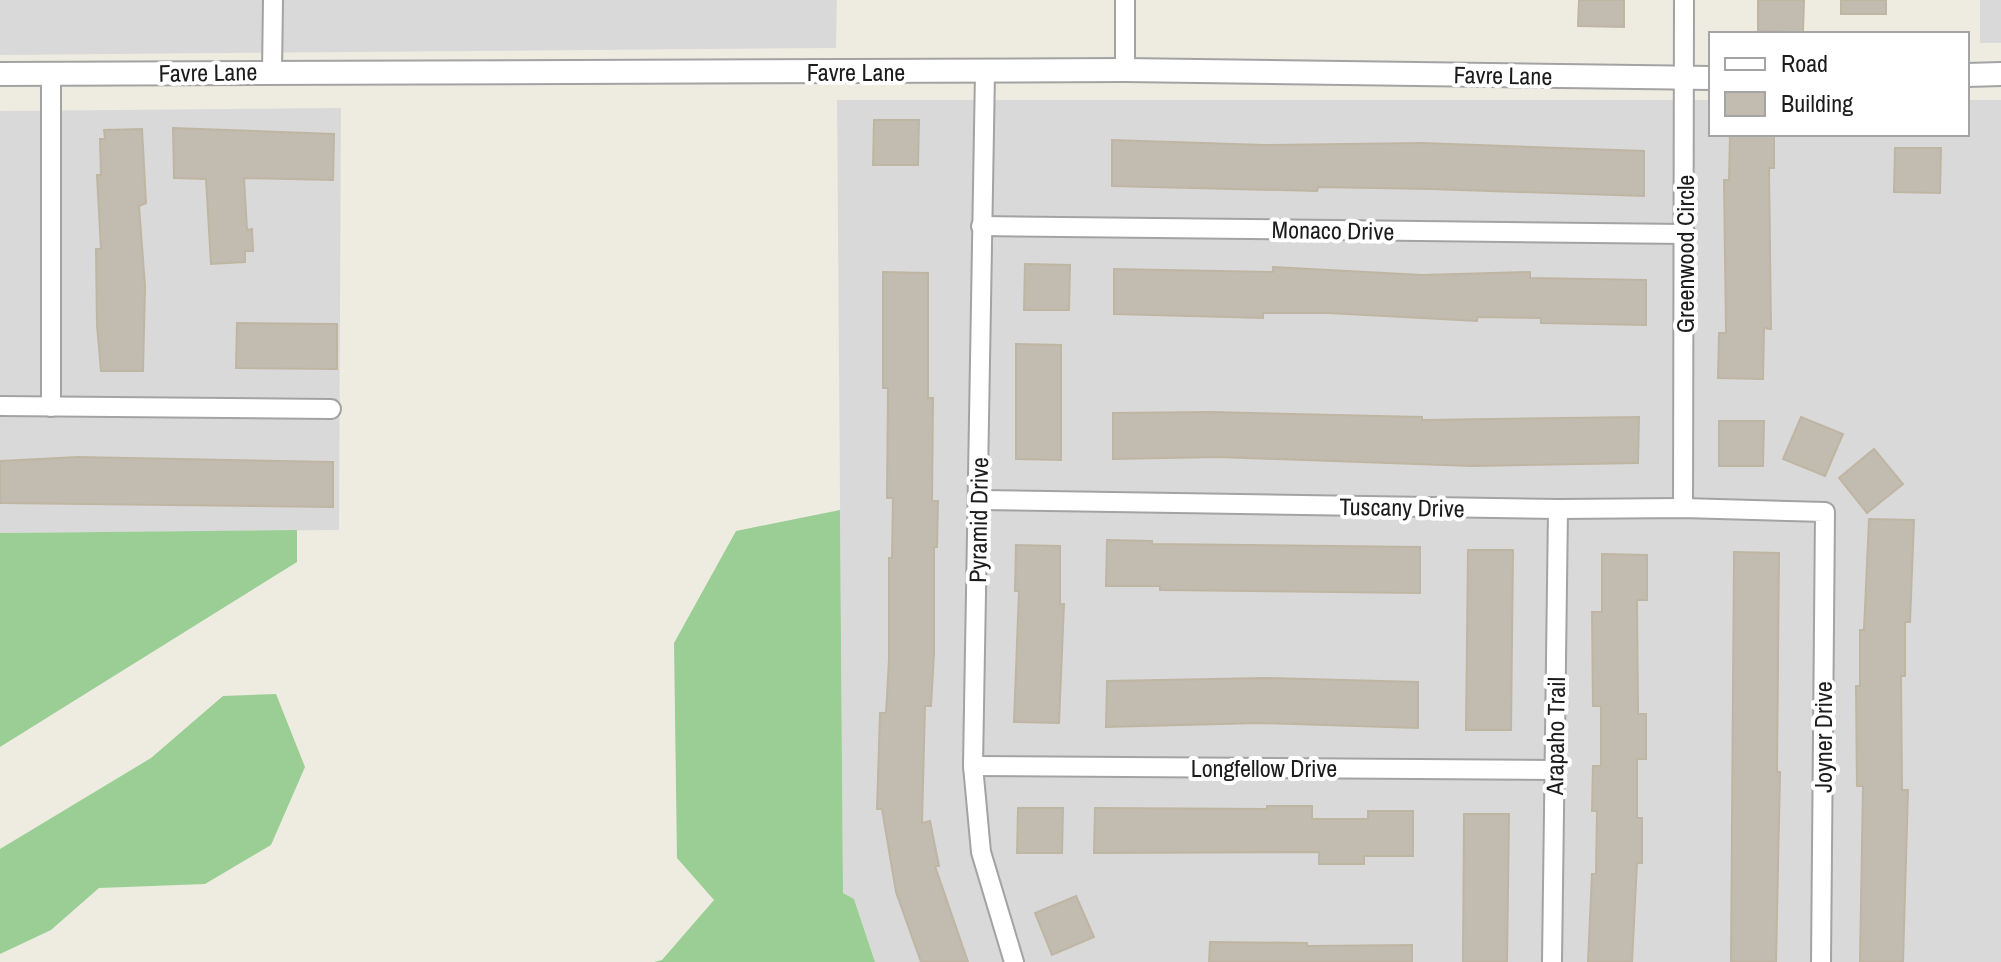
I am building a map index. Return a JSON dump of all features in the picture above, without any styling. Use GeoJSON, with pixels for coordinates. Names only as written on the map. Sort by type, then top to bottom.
{"type":"FeatureCollection","features":[{"type":"Feature","properties":{"kind":"street"},"geometry":{"type":"LineString","coordinates":[[272,72],[273,0]]}},
{"type":"Feature","properties":{"kind":"street"},"geometry":{"type":"LineString","coordinates":[[1125,0],[1125,70]]}},
{"type":"Feature","properties":{"kind":"street","name":"Greenwood Circle"},"geometry":{"type":"LineString","coordinates":[[1683,508],[1686,234],[1684,0]]}},
{"type":"Feature","properties":{"kind":"street","name":"Favre Lane"},"geometry":{"type":"LineString","coordinates":[[0,74],[1125,70],[1709,78]]}},
{"type":"Feature","properties":{"kind":"street","name":"Pyramid Drive"},"geometry":{"type":"LineString","coordinates":[[985,72],[973,766],[981,852],[1014,962]]}},
{"type":"Feature","properties":{"kind":"street"},"geometry":{"type":"LineString","coordinates":[[51,74],[51,407]]}},
{"type":"Feature","properties":{"kind":"street"},"geometry":{"type":"LineString","coordinates":[[1969,75],[2001,74]]}},
{"type":"Feature","properties":{"kind":"street","name":"Monaco Drive"},"geometry":{"type":"LineString","coordinates":[[981,226],[1686,234]]}},
{"type":"Feature","properties":{"kind":"street"},"geometry":{"type":"LineString","coordinates":[[0,406],[331,409]]}},
{"type":"Feature","properties":{"kind":"street","name":"Tuscany Drive"},"geometry":{"type":"LineString","coordinates":[[979,500],[1825,512]]}},
{"type":"Feature","properties":{"kind":"street","name":"Arapaho Trail"},"geometry":{"type":"LineString","coordinates":[[1552,962],[1558,509]]}},
{"type":"Feature","properties":{"kind":"street","name":"Joyner Drive"},"geometry":{"type":"LineString","coordinates":[[1821,962],[1825,512]]}},
{"type":"Feature","properties":{"kind":"street","name":"Longfellow Drive"},"geometry":{"type":"LineString","coordinates":[[973,766],[1554,770]]}},
{"type":"Feature","properties":{"kind":"shaded area"},"geometry":{"type":"Polygon","coordinates":[[[0,0],[837,0],[836,48],[0,55],[0,0]]]}},
{"type":"Feature","properties":{"kind":"shaded area"},"geometry":{"type":"Polygon","coordinates":[[[1980,0],[2001,0],[2001,43],[1980,43],[1980,0]]]}},
{"type":"Feature","properties":{"kind":"shaded area"},"geometry":{"type":"Polygon","coordinates":[[[837,100],[1709,100],[1709,136],[1969,136],[1969,100],[2001,100],[2001,962],[875,962],[854,899],[843,893],[837,100]]]}},
{"type":"Feature","properties":{"kind":"shaded area"},"geometry":{"type":"Polygon","coordinates":[[[341,108],[339,530],[0,533],[0,111],[341,108]]]}},
{"type":"Feature","properties":{"kind":"green space"},"geometry":{"type":"Polygon","coordinates":[[[840,510],[843,893],[854,899],[875,962],[654,962],[662,960],[714,900],[677,858],[674,643],[736,531],[840,510]]]}},
{"type":"Feature","properties":{"kind":"green space"},"geometry":{"type":"Polygon","coordinates":[[[297,530],[297,562],[0,747],[0,533],[297,530]]]}},
{"type":"Feature","properties":{"kind":"green space"},"geometry":{"type":"Polygon","coordinates":[[[276,694],[305,767],[271,845],[205,884],[99,888],[51,930],[0,954],[0,849],[151,758],[223,696],[276,694]]]}},
{"type":"Feature","properties":{"kind":"building"},"geometry":{"type":"Polygon","coordinates":[[[1579,0],[1624,0],[1624,27],[1578,26],[1579,0]]]}},
{"type":"Feature","properties":{"kind":"building"},"geometry":{"type":"Polygon","coordinates":[[[1758,0],[1804,0],[1803,32],[1758,31],[1758,0]]]}},
{"type":"Feature","properties":{"kind":"building"},"geometry":{"type":"Polygon","coordinates":[[[1841,0],[1886,0],[1886,14],[1841,14],[1841,0]]]}},
{"type":"Feature","properties":{"kind":"building"},"geometry":{"type":"Polygon","coordinates":[[[874,120],[919,120],[918,165],[873,165],[874,120]]]}},
{"type":"Feature","properties":{"kind":"building"},"geometry":{"type":"Polygon","coordinates":[[[173,128],[334,134],[333,180],[244,178],[247,230],[252,229],[253,251],[245,251],[245,262],[211,264],[206,179],[174,178],[173,128]]]}},
{"type":"Feature","properties":{"kind":"building"},"geometry":{"type":"Polygon","coordinates":[[[142,129],[146,203],[139,206],[145,286],[143,371],[101,371],[96,249],[101,249],[97,175],[101,175],[100,139],[105,139],[104,130],[142,129]]]}},
{"type":"Feature","properties":{"kind":"building"},"geometry":{"type":"Polygon","coordinates":[[[1730,136],[1774,136],[1774,168],[1769,168],[1771,329],[1764,328],[1763,379],[1718,378],[1719,333],[1726,333],[1724,180],[1729,180],[1730,136]]]}},
{"type":"Feature","properties":{"kind":"building"},"geometry":{"type":"Polygon","coordinates":[[[1112,140],[1264,145],[1422,143],[1644,151],[1644,196],[1430,189],[1318,187],[1317,191],[1112,186],[1112,140]]]}},
{"type":"Feature","properties":{"kind":"building"},"geometry":{"type":"Polygon","coordinates":[[[1895,148],[1941,148],[1940,193],[1894,192],[1895,148]]]}},
{"type":"Feature","properties":{"kind":"building"},"geometry":{"type":"Polygon","coordinates":[[[1025,264],[1070,265],[1069,310],[1024,310],[1025,264]]]}},
{"type":"Feature","properties":{"kind":"building"},"geometry":{"type":"Polygon","coordinates":[[[1273,267],[1422,275],[1530,272],[1530,278],[1646,280],[1646,325],[1541,323],[1541,318],[1477,317],[1477,321],[1328,313],[1263,313],[1263,318],[1114,314],[1114,269],[1273,272],[1273,267]]]}},
{"type":"Feature","properties":{"kind":"building"},"geometry":{"type":"Polygon","coordinates":[[[883,272],[928,273],[928,398],[933,398],[932,501],[938,501],[937,547],[934,547],[934,653],[931,706],[925,706],[922,823],[930,821],[939,866],[935,866],[968,962],[921,962],[896,892],[882,809],[877,809],[880,713],[886,713],[889,660],[889,558],[892,558],[893,498],[887,498],[888,388],[883,388],[883,272]]]}},
{"type":"Feature","properties":{"kind":"building"},"geometry":{"type":"Polygon","coordinates":[[[237,323],[337,324],[337,369],[236,368],[237,323]]]}},
{"type":"Feature","properties":{"kind":"building"},"geometry":{"type":"Polygon","coordinates":[[[1016,344],[1061,345],[1061,460],[1016,459],[1016,344]]]}},
{"type":"Feature","properties":{"kind":"building"},"geometry":{"type":"Polygon","coordinates":[[[1113,413],[1422,417],[1422,420],[1639,417],[1638,463],[1472,466],[1219,457],[1113,459],[1113,413]]]}},
{"type":"Feature","properties":{"kind":"building"},"geometry":{"type":"Polygon","coordinates":[[[1801,417],[1843,434],[1825,476],[1783,459],[1801,417]]]}},
{"type":"Feature","properties":{"kind":"building"},"geometry":{"type":"Polygon","coordinates":[[[1719,421],[1764,421],[1763,466],[1719,466],[1719,421]]]}},
{"type":"Feature","properties":{"kind":"building"},"geometry":{"type":"Polygon","coordinates":[[[1874,449],[1903,484],[1867,513],[1839,478],[1874,449]]]}},
{"type":"Feature","properties":{"kind":"building"},"geometry":{"type":"Polygon","coordinates":[[[78,457],[333,462],[333,507],[0,503],[0,461],[78,457]]]}},
{"type":"Feature","properties":{"kind":"building"},"geometry":{"type":"Polygon","coordinates":[[[1869,519],[1914,520],[1910,622],[1905,622],[1905,676],[1901,676],[1902,790],[1908,790],[1903,962],[1860,962],[1863,786],[1857,786],[1856,686],[1860,686],[1860,630],[1864,630],[1869,519]]]}},
{"type":"Feature","properties":{"kind":"building"},"geometry":{"type":"Polygon","coordinates":[[[1107,540],[1152,541],[1152,544],[1420,547],[1420,593],[1160,590],[1160,586],[1106,586],[1107,540]]]}},
{"type":"Feature","properties":{"kind":"building"},"geometry":{"type":"Polygon","coordinates":[[[1016,545],[1060,546],[1060,604],[1064,604],[1059,723],[1014,722],[1019,591],[1015,591],[1016,545]]]}},
{"type":"Feature","properties":{"kind":"building"},"geometry":{"type":"Polygon","coordinates":[[[1468,550],[1513,550],[1511,730],[1466,730],[1468,550]]]}},
{"type":"Feature","properties":{"kind":"building"},"geometry":{"type":"Polygon","coordinates":[[[1734,552],[1779,553],[1777,772],[1780,772],[1776,962],[1731,962],[1734,552]]]}},
{"type":"Feature","properties":{"kind":"building"},"geometry":{"type":"Polygon","coordinates":[[[1602,554],[1647,555],[1647,600],[1637,600],[1638,714],[1646,714],[1646,759],[1637,759],[1637,818],[1642,818],[1642,863],[1637,863],[1632,962],[1588,962],[1592,874],[1596,874],[1597,811],[1592,811],[1593,766],[1601,766],[1601,706],[1593,706],[1592,612],[1602,612],[1602,554]]]}},
{"type":"Feature","properties":{"kind":"building"},"geometry":{"type":"Polygon","coordinates":[[[1266,678],[1418,682],[1418,728],[1259,723],[1106,727],[1107,681],[1266,678]]]}},
{"type":"Feature","properties":{"kind":"building"},"geometry":{"type":"Polygon","coordinates":[[[1267,806],[1312,806],[1312,819],[1368,819],[1368,811],[1413,811],[1413,856],[1364,856],[1364,864],[1319,864],[1319,852],[1094,853],[1095,808],[1267,809],[1267,806]]]}},
{"type":"Feature","properties":{"kind":"building"},"geometry":{"type":"Polygon","coordinates":[[[1018,808],[1063,808],[1062,853],[1017,853],[1018,808]]]}},
{"type":"Feature","properties":{"kind":"building"},"geometry":{"type":"Polygon","coordinates":[[[1464,814],[1509,814],[1507,962],[1463,962],[1464,814]]]}},
{"type":"Feature","properties":{"kind":"building"},"geometry":{"type":"Polygon","coordinates":[[[1076,896],[1094,937],[1052,955],[1035,913],[1076,896]]]}},
{"type":"Feature","properties":{"kind":"building"},"geometry":{"type":"Polygon","coordinates":[[[1210,942],[1307,943],[1307,946],[1412,945],[1412,962],[1209,962],[1210,942]]]}}]}
